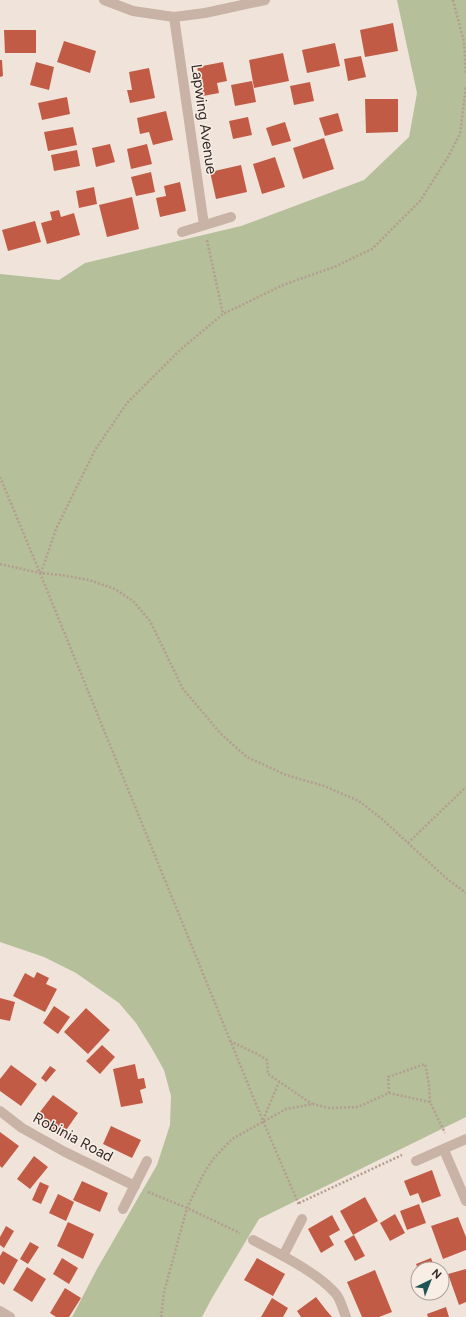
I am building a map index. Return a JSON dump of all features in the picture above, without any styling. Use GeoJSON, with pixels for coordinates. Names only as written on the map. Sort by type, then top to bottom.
{"type":"FeatureCollection","features":[{"type":"Feature","properties":{"kind":"street"},"geometry":{"type":"LineString","coordinates":[[104,0],[133,11],[174,17],[205,13],[266,0]]}},
{"type":"Feature","properties":{"kind":"street","name":"Lapwing Avenue"},"geometry":{"type":"LineString","coordinates":[[174,17],[204,225]]}},
{"type":"Feature","properties":{"kind":"street"},"geometry":{"type":"LineString","coordinates":[[182,232],[231,217]]}},
{"type":"Feature","properties":{"kind":"street","name":"Robinia Road"},"geometry":{"type":"LineString","coordinates":[[0,1111],[22,1128],[135,1186]]}},
{"type":"Feature","properties":{"kind":"street"},"geometry":{"type":"LineString","coordinates":[[416,1161],[444,1150],[466,1139]]}},
{"type":"Feature","properties":{"kind":"street"},"geometry":{"type":"LineString","coordinates":[[444,1150],[466,1201]]}},
{"type":"Feature","properties":{"kind":"street"},"geometry":{"type":"LineString","coordinates":[[123,1209],[147,1161]]}},
{"type":"Feature","properties":{"kind":"street"},"geometry":{"type":"LineString","coordinates":[[283,1256],[302,1219]]}},
{"type":"Feature","properties":{"kind":"street"},"geometry":{"type":"LineString","coordinates":[[253,1240],[319,1278],[338,1295],[346,1317]]}},
{"type":"Feature","properties":{"kind":"street"},"geometry":{"type":"LineString","coordinates":[[0,1311],[10,1317]]}},
{"type":"Feature","properties":{"kind":"path"},"geometry":{"type":"LineString","coordinates":[[453,0],[464,42],[466,74]]}},
{"type":"Feature","properties":{"kind":"path"},"geometry":{"type":"LineString","coordinates":[[40,573],[56,529],[95,450],[127,403],[180,350],[223,314],[283,285],[334,268],[372,249],[420,201],[448,157],[460,134],[466,86]]}},
{"type":"Feature","properties":{"kind":"path"},"geometry":{"type":"LineString","coordinates":[[204,225],[223,314]]}},
{"type":"Feature","properties":{"kind":"path"},"geometry":{"type":"LineString","coordinates":[[0,477],[230,1041],[299,1203],[404,1154]]}},
{"type":"Feature","properties":{"kind":"path"},"geometry":{"type":"LineString","coordinates":[[0,564],[40,573],[61,574],[89,580],[115,589],[133,601],[150,620],[183,689],[221,734],[247,757],[286,775],[324,786],[359,801],[446,878],[466,893]]}},
{"type":"Feature","properties":{"kind":"path"},"geometry":{"type":"LineString","coordinates":[[408,843],[466,787]]}},
{"type":"Feature","properties":{"kind":"path"},"geometry":{"type":"LineString","coordinates":[[230,1041],[258,1054],[267,1060],[268,1074],[313,1104],[329,1108],[358,1107],[389,1094],[430,1102]]}},
{"type":"Feature","properties":{"kind":"path"},"geometry":{"type":"LineString","coordinates":[[389,1094],[388,1077],[425,1064],[429,1084],[430,1102],[446,1134],[439,1137]]}},
{"type":"Feature","properties":{"kind":"path"},"geometry":{"type":"LineString","coordinates":[[263,1121],[279,1082]]}},
{"type":"Feature","properties":{"kind":"path"},"geometry":{"type":"LineString","coordinates":[[161,1317],[164,1292],[187,1208],[203,1175],[213,1159],[232,1139],[263,1121],[286,1109],[313,1104]]}},
{"type":"Feature","properties":{"kind":"path"},"geometry":{"type":"LineString","coordinates":[[135,1186],[187,1208],[253,1240]]}},
{"type":"Feature","properties":{"kind":"green space"},"geometry":{"type":"Polygon","coordinates":[[[397,0],[466,0],[466,1117],[259,1219],[202,1317],[72,1317],[97,1269],[157,1165],[170,1125],[171,1096],[164,1070],[136,1023],[119,1003],[76,973],[44,957],[0,942],[0,274],[59,280],[85,263],[241,226],[364,180],[409,137],[417,93],[397,0]]]}},
{"type":"Feature","properties":{"kind":"building"},"geometry":{"type":"Polygon","coordinates":[[[393,23],[398,51],[365,57],[360,30],[393,23]]]}},
{"type":"Feature","properties":{"kind":"building"},"geometry":{"type":"Polygon","coordinates":[[[4,30],[36,30],[36,53],[5,53],[4,30]]]}},
{"type":"Feature","properties":{"kind":"building"},"geometry":{"type":"Polygon","coordinates":[[[64,41],[96,51],[90,73],[57,62],[64,41]]]}},
{"type":"Feature","properties":{"kind":"building"},"geometry":{"type":"Polygon","coordinates":[[[335,43],[340,66],[307,73],[302,50],[335,43]]]}},
{"type":"Feature","properties":{"kind":"building"},"geometry":{"type":"Polygon","coordinates":[[[283,53],[289,81],[254,88],[249,60],[283,53]]]}},
{"type":"Feature","properties":{"kind":"building"},"geometry":{"type":"Polygon","coordinates":[[[361,56],[366,77],[348,81],[344,59],[361,56]]]}},
{"type":"Feature","properties":{"kind":"building"},"geometry":{"type":"Polygon","coordinates":[[[0,60],[2,60],[3,76],[0,77],[0,60]]]}},
{"type":"Feature","properties":{"kind":"building"},"geometry":{"type":"Polygon","coordinates":[[[36,62],[54,67],[49,90],[30,85],[36,62]]]}},
{"type":"Feature","properties":{"kind":"building"},"geometry":{"type":"Polygon","coordinates":[[[223,62],[227,81],[217,83],[219,93],[203,96],[197,67],[223,62]]]}},
{"type":"Feature","properties":{"kind":"building"},"geometry":{"type":"Polygon","coordinates":[[[149,68],[155,98],[130,103],[127,90],[132,90],[129,72],[149,68]]]}},
{"type":"Feature","properties":{"kind":"building"},"geometry":{"type":"Polygon","coordinates":[[[252,81],[256,102],[235,106],[231,85],[252,81]]]}},
{"type":"Feature","properties":{"kind":"building"},"geometry":{"type":"Polygon","coordinates":[[[310,82],[314,101],[294,105],[290,86],[310,82]]]}},
{"type":"Feature","properties":{"kind":"building"},"geometry":{"type":"Polygon","coordinates":[[[67,97],[70,114],[42,120],[38,103],[67,97]]]}},
{"type":"Feature","properties":{"kind":"building"},"geometry":{"type":"Polygon","coordinates":[[[365,99],[398,99],[398,132],[366,133],[365,99]]]}},
{"type":"Feature","properties":{"kind":"building"},"geometry":{"type":"Polygon","coordinates":[[[166,111],[173,140],[153,145],[149,132],[140,134],[137,118],[166,111]]]}},
{"type":"Feature","properties":{"kind":"building"},"geometry":{"type":"Polygon","coordinates":[[[338,113],[343,131],[325,136],[319,118],[338,113]]]}},
{"type":"Feature","properties":{"kind":"building"},"geometry":{"type":"Polygon","coordinates":[[[248,117],[252,135],[233,139],[229,121],[248,117]]]}},
{"type":"Feature","properties":{"kind":"building"},"geometry":{"type":"Polygon","coordinates":[[[285,122],[291,141],[272,146],[266,128],[285,122]]]}},
{"type":"Feature","properties":{"kind":"building"},"geometry":{"type":"Polygon","coordinates":[[[73,127],[77,145],[48,151],[44,132],[73,127]]]}},
{"type":"Feature","properties":{"kind":"building"},"geometry":{"type":"Polygon","coordinates":[[[324,138],[334,169],[303,179],[293,148],[324,138]]]}},
{"type":"Feature","properties":{"kind":"building"},"geometry":{"type":"Polygon","coordinates":[[[110,144],[115,162],[96,167],[92,148],[110,144]]]}},
{"type":"Feature","properties":{"kind":"building"},"geometry":{"type":"Polygon","coordinates":[[[147,144],[152,164],[131,169],[127,149],[147,144]]]}},
{"type":"Feature","properties":{"kind":"building"},"geometry":{"type":"Polygon","coordinates":[[[77,150],[80,166],[54,171],[51,155],[77,150]]]}},
{"type":"Feature","properties":{"kind":"building"},"geometry":{"type":"Polygon","coordinates":[[[275,157],[285,187],[262,194],[253,164],[275,157]]]}},
{"type":"Feature","properties":{"kind":"building"},"geometry":{"type":"Polygon","coordinates":[[[241,165],[247,192],[216,199],[210,172],[241,165]]]}},
{"type":"Feature","properties":{"kind":"building"},"geometry":{"type":"Polygon","coordinates":[[[151,172],[155,192],[136,196],[131,177],[151,172]]]}},
{"type":"Feature","properties":{"kind":"building"},"geometry":{"type":"Polygon","coordinates":[[[180,182],[186,211],[160,217],[156,198],[166,196],[164,186],[180,182]]]}},
{"type":"Feature","properties":{"kind":"building"},"geometry":{"type":"Polygon","coordinates":[[[94,187],[97,204],[79,208],[76,191],[94,187]]]}},
{"type":"Feature","properties":{"kind":"building"},"geometry":{"type":"Polygon","coordinates":[[[132,197],[139,229],[107,237],[99,205],[132,197]]]}},
{"type":"Feature","properties":{"kind":"building"},"geometry":{"type":"Polygon","coordinates":[[[59,210],[61,217],[74,213],[80,235],[47,244],[41,223],[52,220],[50,212],[59,210]]]}},
{"type":"Feature","properties":{"kind":"building"},"geometry":{"type":"Polygon","coordinates":[[[35,221],[41,242],[8,251],[2,230],[35,221]]]}},
{"type":"Feature","properties":{"kind":"building"},"geometry":{"type":"Polygon","coordinates":[[[37,972],[49,978],[46,984],[57,989],[45,1012],[13,996],[25,973],[34,978],[37,972]]]}},
{"type":"Feature","properties":{"kind":"building"},"geometry":{"type":"Polygon","coordinates":[[[0,998],[15,1002],[10,1021],[0,1019],[0,998]]]}},
{"type":"Feature","properties":{"kind":"building"},"geometry":{"type":"Polygon","coordinates":[[[54,1006],[70,1017],[58,1034],[43,1023],[54,1006]]]}},
{"type":"Feature","properties":{"kind":"building"},"geometry":{"type":"Polygon","coordinates":[[[86,1008],[110,1030],[88,1054],[64,1032],[86,1008]]]}},
{"type":"Feature","properties":{"kind":"building"},"geometry":{"type":"Polygon","coordinates":[[[102,1045],[115,1057],[100,1074],[86,1061],[102,1045]]]}},
{"type":"Feature","properties":{"kind":"building"},"geometry":{"type":"Polygon","coordinates":[[[135,1064],[138,1079],[144,1078],[146,1088],[140,1090],[143,1103],[121,1107],[113,1069],[135,1064]]]}},
{"type":"Feature","properties":{"kind":"building"},"geometry":{"type":"Polygon","coordinates":[[[11,1065],[37,1084],[21,1106],[0,1091],[0,1079],[11,1065]]]}},
{"type":"Feature","properties":{"kind":"building"},"geometry":{"type":"Polygon","coordinates":[[[50,1066],[56,1070],[46,1082],[41,1078],[50,1066]]]}},
{"type":"Feature","properties":{"kind":"building"},"geometry":{"type":"Polygon","coordinates":[[[53,1095],[78,1113],[62,1136],[36,1117],[53,1095]]]}},
{"type":"Feature","properties":{"kind":"building"},"geometry":{"type":"Polygon","coordinates":[[[111,1126],[141,1140],[132,1158],[103,1144],[111,1126]]]}},
{"type":"Feature","properties":{"kind":"building"},"geometry":{"type":"Polygon","coordinates":[[[0,1132],[19,1146],[2,1168],[0,1166],[0,1132]]]}},
{"type":"Feature","properties":{"kind":"building"},"geometry":{"type":"Polygon","coordinates":[[[34,1156],[48,1167],[30,1189],[17,1179],[34,1156]]]}},
{"type":"Feature","properties":{"kind":"building"},"geometry":{"type":"Polygon","coordinates":[[[432,1170],[441,1196],[422,1203],[418,1193],[410,1196],[404,1181],[432,1170]]]}},
{"type":"Feature","properties":{"kind":"building"},"geometry":{"type":"Polygon","coordinates":[[[82,1181],[108,1193],[100,1212],[73,1200],[82,1181]]]}},
{"type":"Feature","properties":{"kind":"building"},"geometry":{"type":"Polygon","coordinates":[[[40,1182],[49,1186],[41,1204],[32,1200],[40,1182]]]}},
{"type":"Feature","properties":{"kind":"building"},"geometry":{"type":"Polygon","coordinates":[[[58,1194],[74,1202],[66,1221],[49,1213],[58,1194]]]}},
{"type":"Feature","properties":{"kind":"building"},"geometry":{"type":"Polygon","coordinates":[[[365,1197],[378,1221],[353,1235],[340,1211],[365,1197]]]}},
{"type":"Feature","properties":{"kind":"building"},"geometry":{"type":"Polygon","coordinates":[[[419,1204],[426,1223],[407,1230],[400,1211],[419,1204]]]}},
{"type":"Feature","properties":{"kind":"building"},"geometry":{"type":"Polygon","coordinates":[[[395,1214],[405,1233],[390,1241],[380,1223],[395,1214]]]}},
{"type":"Feature","properties":{"kind":"building"},"geometry":{"type":"Polygon","coordinates":[[[332,1215],[340,1230],[329,1236],[334,1245],[321,1253],[308,1229],[332,1215]]]}},
{"type":"Feature","properties":{"kind":"building"},"geometry":{"type":"Polygon","coordinates":[[[458,1217],[466,1237],[466,1250],[443,1259],[431,1226],[458,1217]]]}},
{"type":"Feature","properties":{"kind":"building"},"geometry":{"type":"Polygon","coordinates":[[[68,1222],[94,1234],[83,1259],[57,1246],[68,1222]]]}},
{"type":"Feature","properties":{"kind":"building"},"geometry":{"type":"Polygon","coordinates":[[[6,1226],[14,1231],[4,1248],[0,1245],[0,1237],[6,1226]]]}},
{"type":"Feature","properties":{"kind":"building"},"geometry":{"type":"Polygon","coordinates":[[[354,1235],[365,1256],[355,1261],[344,1241],[354,1235]]]}},
{"type":"Feature","properties":{"kind":"building"},"geometry":{"type":"Polygon","coordinates":[[[30,1242],[39,1247],[28,1264],[20,1259],[30,1242]]]}},
{"type":"Feature","properties":{"kind":"building"},"geometry":{"type":"Polygon","coordinates":[[[3,1251],[18,1260],[4,1285],[0,1282],[0,1256],[3,1251]]]}},
{"type":"Feature","properties":{"kind":"building"},"geometry":{"type":"Polygon","coordinates":[[[62,1258],[78,1268],[69,1284],[53,1274],[62,1258]]]}},
{"type":"Feature","properties":{"kind":"building"},"geometry":{"type":"Polygon","coordinates":[[[257,1258],[285,1274],[273,1296],[244,1280],[257,1258]]]}},
{"type":"Feature","properties":{"kind":"building"},"geometry":{"type":"Polygon","coordinates":[[[431,1258],[432,1261],[424,1261],[431,1258]]]}},
{"type":"Feature","properties":{"kind":"building"},"geometry":{"type":"Polygon","coordinates":[[[27,1267],[46,1279],[32,1302],[13,1290],[27,1267]]]}},
{"type":"Feature","properties":{"kind":"building"},"geometry":{"type":"Polygon","coordinates":[[[466,1269],[466,1302],[459,1305],[450,1280],[450,1273],[466,1269]]]}},
{"type":"Feature","properties":{"kind":"building"},"geometry":{"type":"Polygon","coordinates":[[[375,1270],[392,1312],[379,1317],[362,1317],[347,1282],[375,1270]]]}},
{"type":"Feature","properties":{"kind":"building"},"geometry":{"type":"Polygon","coordinates":[[[65,1288],[81,1298],[69,1317],[56,1317],[50,1313],[65,1288]]]}},
{"type":"Feature","properties":{"kind":"building"},"geometry":{"type":"Polygon","coordinates":[[[316,1297],[332,1317],[301,1317],[297,1311],[316,1297]]]}},
{"type":"Feature","properties":{"kind":"building"},"geometry":{"type":"Polygon","coordinates":[[[272,1298],[288,1308],[283,1317],[261,1317],[272,1298]]]}},
{"type":"Feature","properties":{"kind":"building"},"geometry":{"type":"Polygon","coordinates":[[[446,1307],[449,1317],[428,1317],[427,1314],[446,1307]]]}}]}
